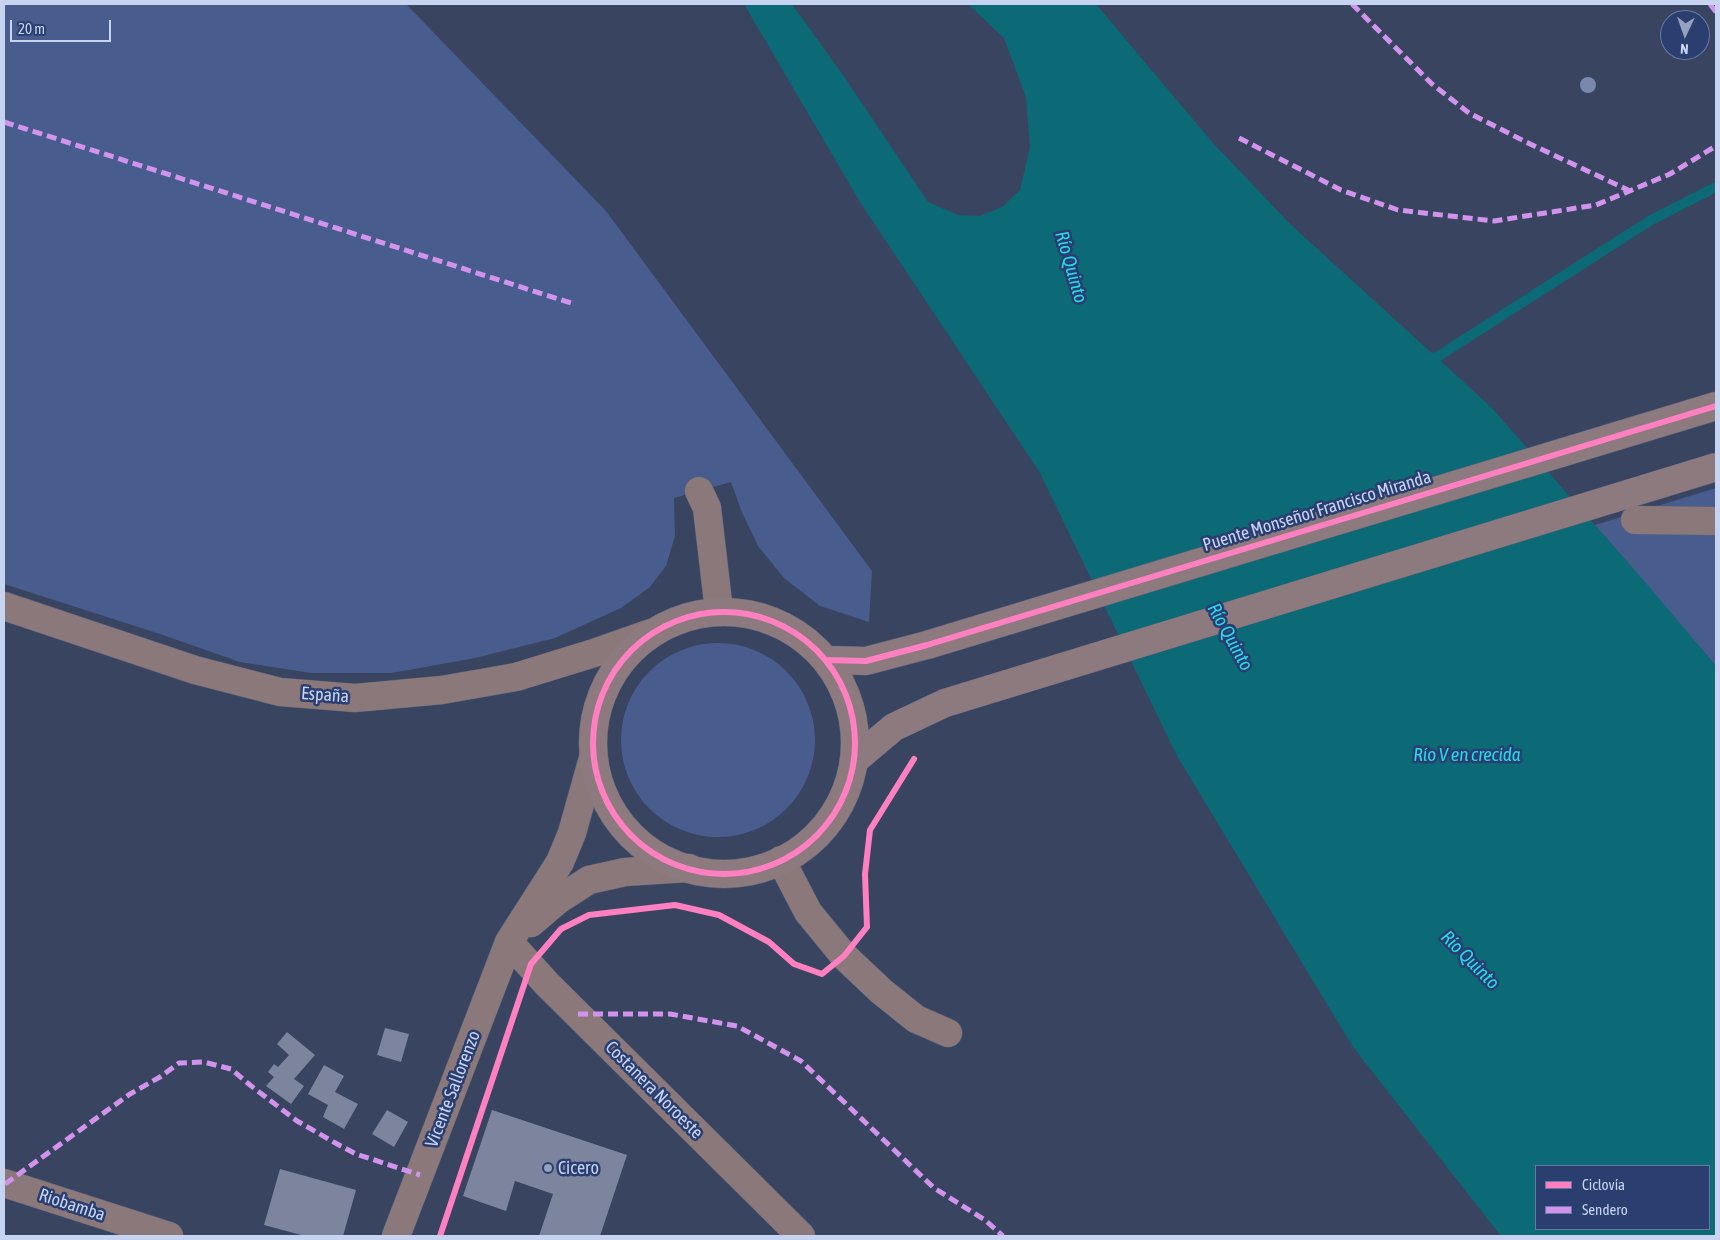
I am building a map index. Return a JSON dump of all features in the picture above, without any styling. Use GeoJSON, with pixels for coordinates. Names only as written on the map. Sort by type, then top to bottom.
{"type":"FeatureCollection","features":[{"type":"Feature","properties":{"kind":"street","name":"Puente Monseñor Francisco Miranda"},"geometry":{"type":"LineString","coordinates":[[826,660],[866,661],[927,645],[1716,406]]}},
{"type":"Feature","properties":{"kind":"street"},"geometry":{"type":"LineString","coordinates":[[856,758],[894,727],[945,703],[1716,466]]}},
{"type":"Feature","properties":{"kind":"street"},"geometry":{"type":"LineString","coordinates":[[699,491],[707,508],[718,611]]}},
{"type":"Feature","properties":{"kind":"street"},"geometry":{"type":"LineString","coordinates":[[1635,520],[1716,521]]}},
{"type":"Feature","properties":{"kind":"street","name":"España"},"geometry":{"type":"LineString","coordinates":[[4,606],[195,670],[280,692],[355,698],[442,690],[516,677],[652,633]]}},
{"type":"Feature","properties":{"kind":"street"},"geometry":{"type":"LineString","coordinates":[[718,611],[750,614],[780,625],[806,641],[826,660],[846,694],[854,728],[856,758],[848,788],[835,814],[810,844],[766,868],[716,874],[689,868],[634,842],[613,817],[600,794],[592,758],[593,725],[603,696],[621,666],[652,633],[688,615],[718,611]]}},
{"type":"Feature","properties":{"kind":"street","name":"Vicente Sallorenzo"},"geometry":{"type":"LineString","coordinates":[[396,1236],[510,942],[560,862],[572,833],[592,758]]}},
{"type":"Feature","properties":{"kind":"street"},"geometry":{"type":"LineString","coordinates":[[781,860],[808,912],[844,956],[881,992],[916,1019],[948,1033]]}},
{"type":"Feature","properties":{"kind":"street","name":"Vicente Sallorenzo"},"geometry":{"type":"LineString","coordinates":[[510,942],[558,900],[589,880],[625,872],[689,868]]}},
{"type":"Feature","properties":{"kind":"street","name":"Costanera Noroeste"},"geometry":{"type":"LineString","coordinates":[[510,942],[548,984],[801,1236]]}},
{"type":"Feature","properties":{"kind":"street","name":"Riobamba"},"geometry":{"type":"LineString","coordinates":[[4,1183],[169,1236]]}},
{"type":"Feature","properties":{"kind":"shaded area"},"geometry":{"type":"Polygon","coordinates":[[[4,4],[406,4],[606,211],[872,571],[869,622],[820,606],[784,578],[758,546],[741,510],[731,482],[674,498],[675,536],[666,566],[650,587],[621,608],[555,638],[475,658],[392,673],[311,673],[240,662],[4,584],[4,4]]]}},
{"type":"Feature","properties":{"kind":"shaded area"},"geometry":{"type":"Polygon","coordinates":[[[1716,488],[1716,666],[1595,525],[1716,488]]]}},
{"type":"Feature","properties":{"kind":"shaded area"},"geometry":{"type":"Polygon","coordinates":[[[708,643],[728,643],[764,654],[787,671],[799,686],[808,703],[815,730],[815,750],[808,777],[799,794],[787,809],[772,821],[755,830],[728,837],[708,837],[672,826],[656,815],[643,802],[632,786],[625,768],[621,750],[621,730],[632,694],[643,678],[656,665],[672,654],[690,647],[708,643]]]}},
{"type":"Feature","properties":{"kind":"water","name":"Río V en crecida"},"geometry":{"type":"Polygon","coordinates":[[[744,4],[792,4],[845,78],[928,202],[958,215],[980,216],[1002,207],[1020,190],[1030,147],[1026,97],[1004,38],[968,4],[1096,4],[1212,142],[1290,224],[1491,407],[1646,583],[1716,666],[1716,1236],[1501,1236],[1353,1047],[1177,756],[1040,473],[860,202],[744,4]]]}},
{"type":"Feature","properties":{"kind":"building"},"geometry":{"type":"Polygon","coordinates":[[[385,1028],[409,1034],[401,1062],[377,1055],[385,1028]]]}},
{"type":"Feature","properties":{"kind":"building"},"geometry":{"type":"Polygon","coordinates":[[[287,1032],[315,1055],[294,1079],[304,1086],[291,1104],[266,1086],[274,1077],[268,1072],[274,1064],[278,1067],[289,1055],[277,1044],[287,1032]]]}},
{"type":"Feature","properties":{"kind":"building"},"geometry":{"type":"Polygon","coordinates":[[[324,1065],[344,1076],[335,1092],[358,1104],[344,1129],[323,1117],[328,1105],[308,1094],[324,1065]]]}},
{"type":"Feature","properties":{"kind":"building"},"geometry":{"type":"Polygon","coordinates":[[[387,1110],[408,1122],[394,1147],[372,1134],[387,1110]]]}},
{"type":"Feature","properties":{"kind":"building","name":"Cicero"},"geometry":{"type":"Polygon","coordinates":[[[492,1110],[627,1155],[600,1236],[539,1236],[553,1194],[515,1181],[506,1211],[463,1196],[492,1110]]]}},
{"type":"Feature","properties":{"kind":"building"},"geometry":{"type":"Polygon","coordinates":[[[280,1169],[356,1190],[343,1236],[305,1236],[264,1225],[280,1169]]]}},
{"type":"Feature","properties":{"kind":"waterway"},"geometry":{"type":"LineString","coordinates":[[1425,359],[1437,357],[1651,220],[1716,187]]}},
{"type":"Feature","properties":{"kind":"marked path"},"geometry":{"type":"LineString","coordinates":[[1352,4],[1432,84],[1469,113],[1630,191]]}},
{"type":"Feature","properties":{"kind":"marked path"},"geometry":{"type":"LineString","coordinates":[[1710,4],[1716,12]]}},
{"type":"Feature","properties":{"kind":"marked path"},"geometry":{"type":"LineString","coordinates":[[4,122],[571,303]]}},
{"type":"Feature","properties":{"kind":"marked path"},"geometry":{"type":"LineString","coordinates":[[1239,138],[1341,190],[1398,210],[1494,221],[1596,205],[1670,174],[1716,146]]}},
{"type":"Feature","properties":{"kind":"marked path"},"geometry":{"type":"LineString","coordinates":[[578,1014],[670,1014],[737,1026],[801,1061],[934,1188],[985,1220],[1003,1236]]}},
{"type":"Feature","properties":{"kind":"marked path"},"geometry":{"type":"LineString","coordinates":[[5,1184],[130,1094],[160,1077],[179,1063],[204,1062],[231,1069],[297,1121],[356,1154],[420,1175]]}},
{"type":"Feature","properties":{"kind":"cycle path"},"geometry":{"type":"LineString","coordinates":[[826,660],[866,661],[927,645],[1716,406]]}},
{"type":"Feature","properties":{"kind":"cycle path"},"geometry":{"type":"LineString","coordinates":[[724,612],[750,615],[774,622],[797,634],[817,650],[833,670],[845,693],[852,717],[855,743],[852,769],[845,793],[833,816],[817,836],[797,852],[774,864],[750,871],[724,874],[698,871],[674,864],[651,852],[631,836],[615,816],[603,793],[596,769],[593,743],[596,717],[603,693],[615,670],[631,650],[651,634],[674,622],[698,615],[724,612]]}},
{"type":"Feature","properties":{"kind":"cycle path"},"geometry":{"type":"LineString","coordinates":[[440,1236],[531,964],[561,929],[589,915],[675,905],[719,915],[769,942],[794,964],[822,974],[844,956],[867,927],[865,874],[870,830],[914,759]]}},
{"type":"Feature","properties":{"kind":"place","name":"Cicero"},"geometry":{"type":"Point","coordinates":[548,1168]}},
{"type":"Feature","properties":{"kind":"water label","name":"Río Quinto"},"geometry":{"type":"Point","coordinates":[1071,267]}},
{"type":"Feature","properties":{"kind":"water label","name":"Río Quinto"},"geometry":{"type":"Point","coordinates":[1230,637]}},
{"type":"Feature","properties":{"kind":"water label","name":"Río Quinto"},"geometry":{"type":"Point","coordinates":[1470,960]}}]}
